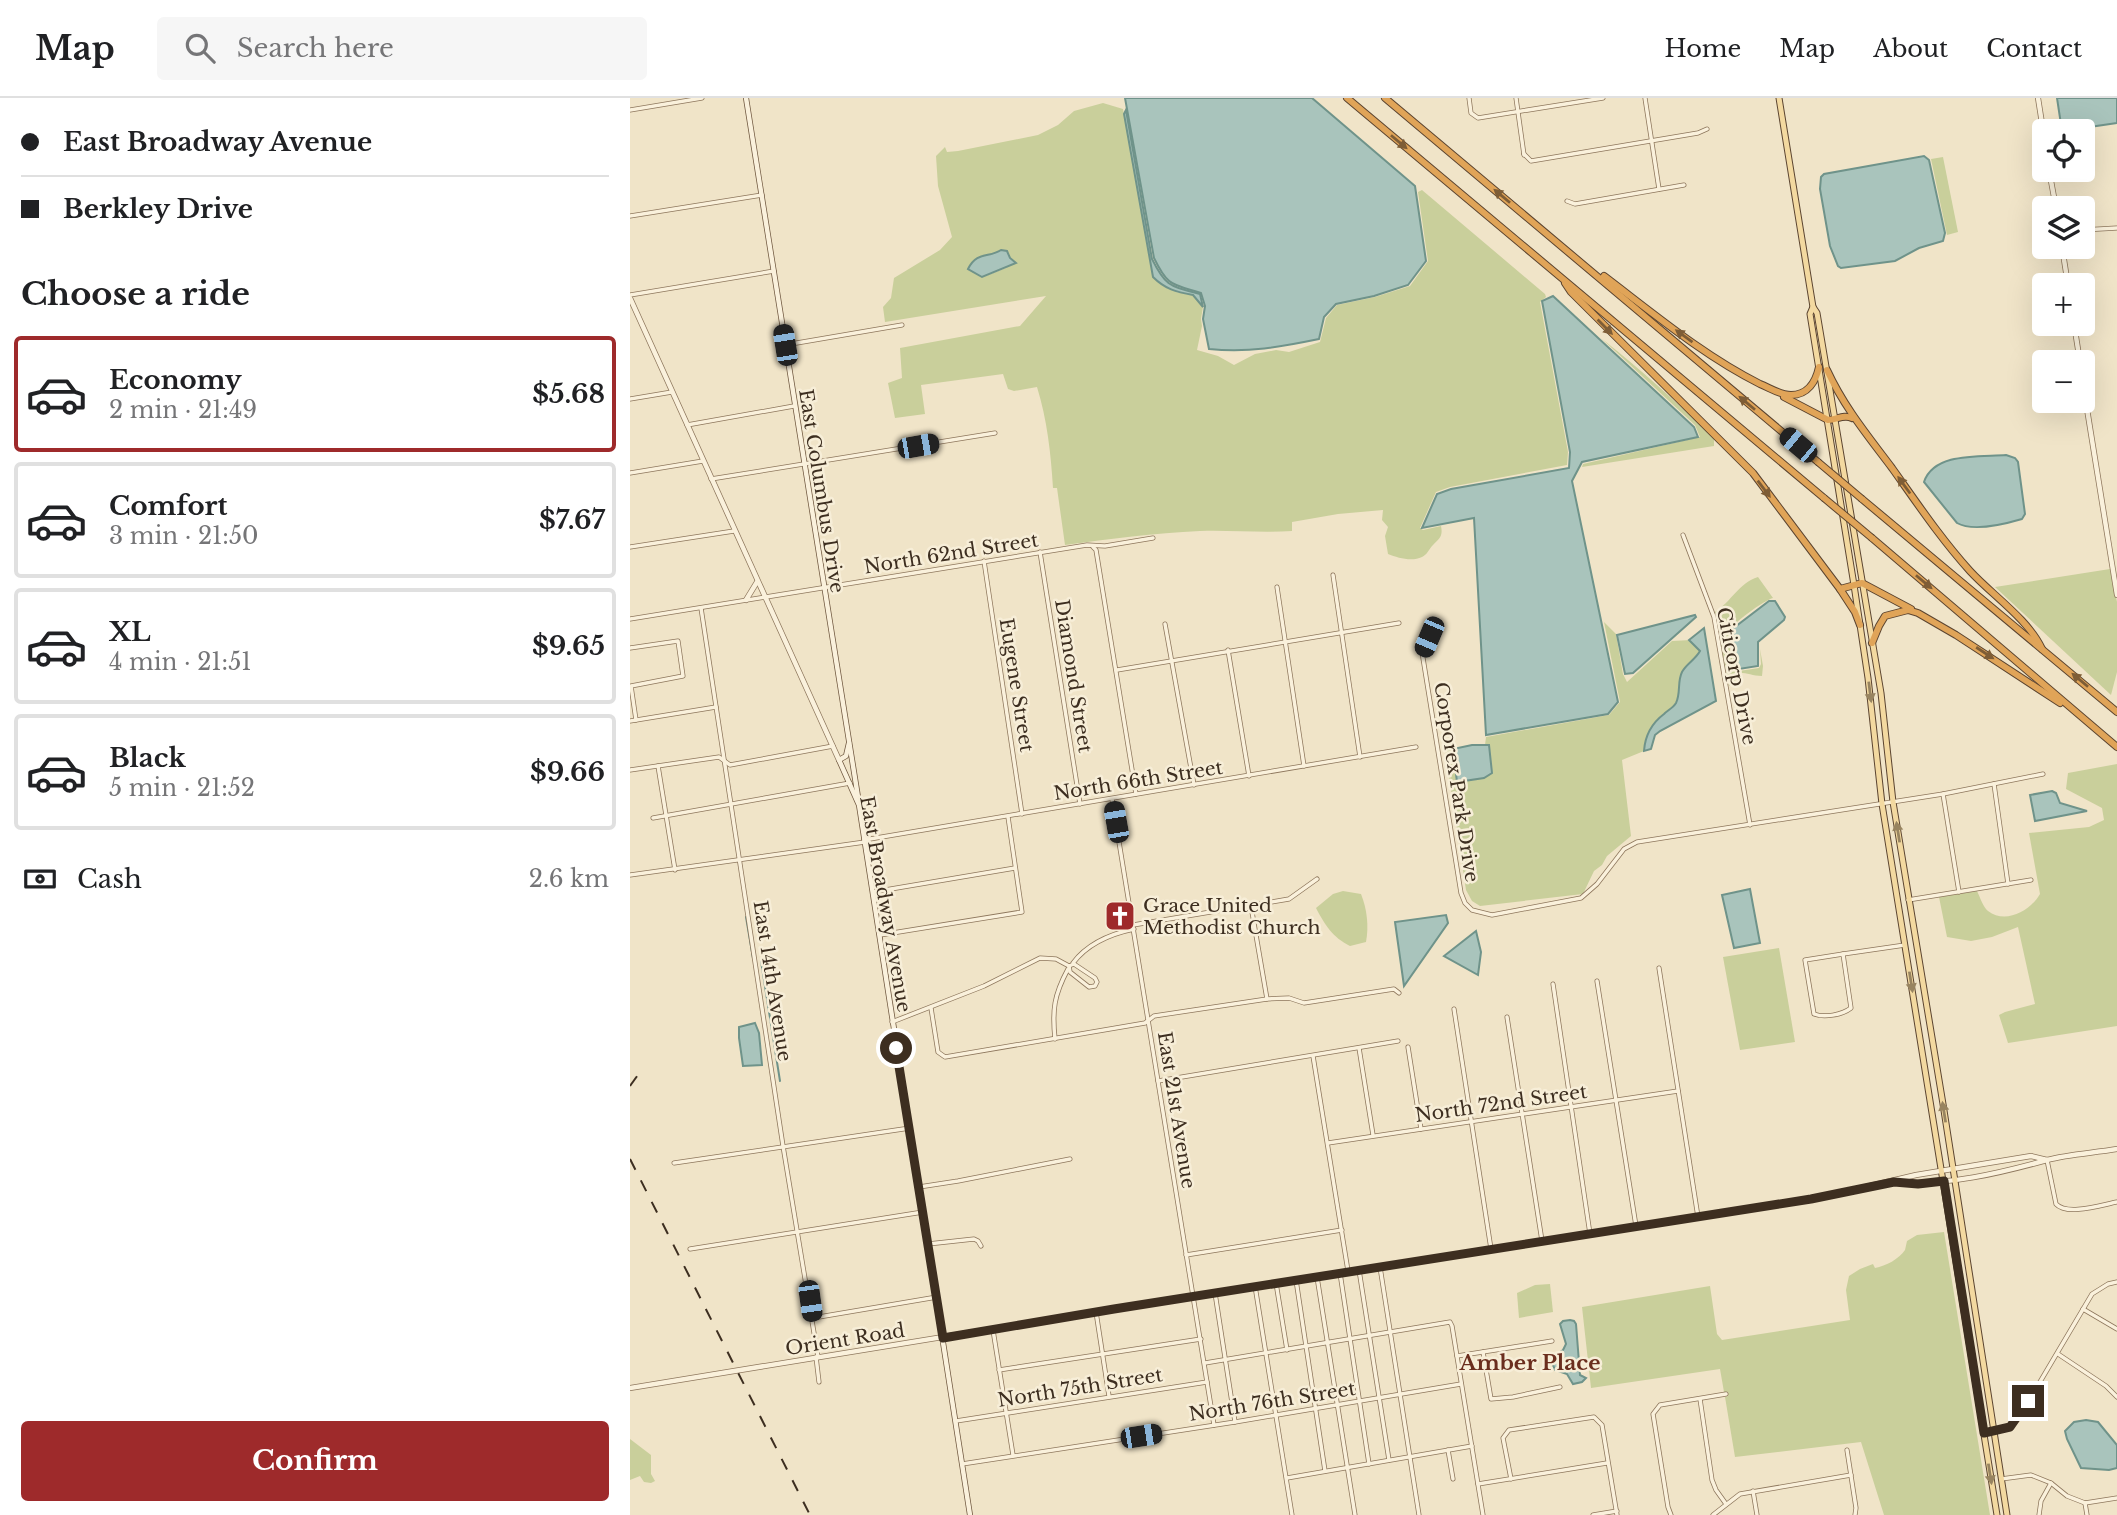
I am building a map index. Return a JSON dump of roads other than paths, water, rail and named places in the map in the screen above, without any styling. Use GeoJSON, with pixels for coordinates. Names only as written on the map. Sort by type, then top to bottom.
{"type":"FeatureCollection","features":[{"type":"Feature","properties":{"kind":"highway"},"geometry":{"type":"LineString","coordinates":[[1347,98],[2117,747]]}},
{"type":"Feature","properties":{"kind":"highway"},"geometry":{"type":"LineString","coordinates":[[1385,98],[2117,712]]}},
{"type":"Feature","properties":{"kind":"highway"},"geometry":{"type":"LineString","coordinates":[[1554,240],[1693,342],[1750,379],[1832,421],[1842,416],[1854,419]]}},
{"type":"Feature","properties":{"kind":"highway"},"geometry":{"type":"LineString","coordinates":[[1560,276],[1571,292],[1752,473],[1840,589],[1860,625]]}},
{"type":"Feature","properties":{"kind":"highway"},"geometry":{"type":"LineString","coordinates":[[1750,379],[1775,391],[1789,395],[1799,394],[1812,386],[1819,367]]}},
{"type":"Feature","properties":{"kind":"highway"},"geometry":{"type":"LineString","coordinates":[[1827,370],[1854,419],[1960,559],[2036,636],[2042,649]]}},
{"type":"Feature","properties":{"kind":"highway"},"geometry":{"type":"LineString","coordinates":[[1840,589],[1862,583],[1966,641],[2085,719]]}},
{"type":"Feature","properties":{"kind":"highway"},"geometry":{"type":"LineString","coordinates":[[1872,643],[1885,616],[1908,610],[1918,613]]}},
{"type":"Feature","properties":{"kind":"main road"},"geometry":{"type":"LineString","coordinates":[[1779,98],[1813,307],[1827,370],[1882,804],[1997,1515]]}},
{"type":"Feature","properties":{"kind":"main road"},"geometry":{"type":"LineString","coordinates":[[1813,307],[1810,314],[1819,367],[1832,421],[1881,693],[1893,802],[2007,1515]]}},
{"type":"Feature","properties":{"kind":"main road"},"geometry":{"type":"LineString","coordinates":[[1900,915],[1909,902]]}},
{"type":"Feature","properties":{"kind":"main road"},"geometry":{"type":"LineString","coordinates":[[1900,915],[1912,925]]}},
{"type":"Feature","properties":{"kind":"street"},"geometry":{"type":"LineString","coordinates":[[630,110],[702,98]]}},
{"type":"Feature","properties":{"kind":"street","name":"East Columbus Drive"},"geometry":{"type":"LineString","coordinates":[[746,98],[859,805]]}},
{"type":"Feature","properties":{"kind":"street"},"geometry":{"type":"LineString","coordinates":[[1469,98],[1471,113],[1478,118],[1603,98]]}},
{"type":"Feature","properties":{"kind":"street"},"geometry":{"type":"LineString","coordinates":[[1516,98],[1523,155],[1531,161],[1698,134],[1707,129]]}},
{"type":"Feature","properties":{"kind":"street"},"geometry":{"type":"LineString","coordinates":[[1645,98],[1659,189]]}},
{"type":"Feature","properties":{"kind":"street"},"geometry":{"type":"LineString","coordinates":[[2038,98],[2041,119]]}},
{"type":"Feature","properties":{"kind":"street"},"geometry":{"type":"LineString","coordinates":[[1567,201],[1575,204],[1684,185]]}},
{"type":"Feature","properties":{"kind":"street"},"geometry":{"type":"LineString","coordinates":[[630,216],[762,195]]}},
{"type":"Feature","properties":{"kind":"street"},"geometry":{"type":"LineString","coordinates":[[2095,229],[2117,228]]}},
{"type":"Feature","properties":{"kind":"street"},"geometry":{"type":"LineString","coordinates":[[630,296],[774,271]]}},
{"type":"Feature","properties":{"kind":"street","name":"East Broadway Avenue"},"geometry":{"type":"LineString","coordinates":[[630,296],[859,805],[970,1515]]}},
{"type":"Feature","properties":{"kind":"street"},"geometry":{"type":"LineString","coordinates":[[785,345],[902,325]]}},
{"type":"Feature","properties":{"kind":"street"},"geometry":{"type":"LineString","coordinates":[[630,399],[671,392]]}},
{"type":"Feature","properties":{"kind":"street"},"geometry":{"type":"LineString","coordinates":[[687,425],[794,406]]}},
{"type":"Feature","properties":{"kind":"street"},"geometry":{"type":"LineString","coordinates":[[2088,413],[2117,595]]}},
{"type":"Feature","properties":{"kind":"street"},"geometry":{"type":"LineString","coordinates":[[711,479],[995,433]]}},
{"type":"Feature","properties":{"kind":"street"},"geometry":{"type":"LineString","coordinates":[[630,473],[703,461]]}},
{"type":"Feature","properties":{"kind":"street"},"geometry":{"type":"LineString","coordinates":[[630,547],[734,531]]}},
{"type":"Feature","properties":{"kind":"street","name":"Citicorp Drive"},"geometry":{"type":"LineString","coordinates":[[1683,535],[1714,617],[1749,825]]}},
{"type":"Feature","properties":{"kind":"street","name":"North 62nd Street"},"geometry":{"type":"LineString","coordinates":[[630,619],[1040,552],[1087,545],[1105,546],[1153,537]]}},
{"type":"Feature","properties":{"kind":"street"},"geometry":{"type":"LineString","coordinates":[[1091,546],[1096,550],[1136,794]]}},
{"type":"Feature","properties":{"kind":"street","name":"Diamond Street"},"geometry":{"type":"LineString","coordinates":[[1040,552],[1080,804]]}},
{"type":"Feature","properties":{"kind":"street","name":"Eugene Street"},"geometry":{"type":"LineString","coordinates":[[984,561],[1022,814]]}},
{"type":"Feature","properties":{"kind":"street"},"geometry":{"type":"LineString","coordinates":[[1334,575],[1360,757]]}},
{"type":"Feature","properties":{"kind":"street"},"geometry":{"type":"LineString","coordinates":[[746,600],[757,581]]}},
{"type":"Feature","properties":{"kind":"street"},"geometry":{"type":"LineString","coordinates":[[1277,587],[1304,766]]}},
{"type":"Feature","properties":{"kind":"street","name":"East 14th Avenue"},"geometry":{"type":"LineString","coordinates":[[701,608],[783,1146],[813,1318],[819,1382]]}},
{"type":"Feature","properties":{"kind":"street"},"geometry":{"type":"LineString","coordinates":[[1117,670],[1399,623]]}},
{"type":"Feature","properties":{"kind":"street"},"geometry":{"type":"LineString","coordinates":[[1165,624],[1194,785]]}},
{"type":"Feature","properties":{"kind":"street","name":"Corporex Park Drive"},"geometry":{"type":"LineString","coordinates":[[1429,637],[1422,652],[1461,893],[1472,910],[1492,915],[1581,898],[1597,884],[1624,849],[1637,842],[1943,794],[2043,774]]}},
{"type":"Feature","properties":{"kind":"street"},"geometry":{"type":"LineString","coordinates":[[630,648],[678,641],[683,676],[631,686],[636,720]]}},
{"type":"Feature","properties":{"kind":"street"},"geometry":{"type":"LineString","coordinates":[[1228,650],[1249,776]]}},
{"type":"Feature","properties":{"kind":"street"},"geometry":{"type":"LineString","coordinates":[[630,721],[716,707]]}},
{"type":"Feature","properties":{"kind":"street"},"geometry":{"type":"LineString","coordinates":[[839,760],[846,756],[849,743]]}},
{"type":"Feature","properties":{"kind":"street"},"geometry":{"type":"LineString","coordinates":[[630,770],[719,757],[730,765],[833,746]]}},
{"type":"Feature","properties":{"kind":"street","name":"North 66th Street"},"geometry":{"type":"LineString","coordinates":[[630,875],[865,841],[1416,747]]}},
{"type":"Feature","properties":{"kind":"street"},"geometry":{"type":"LineString","coordinates":[[658,766],[675,870]]}},
{"type":"Feature","properties":{"kind":"street"},"geometry":{"type":"LineString","coordinates":[[653,818],[850,783],[855,773]]}},
{"type":"Feature","properties":{"kind":"street"},"geometry":{"type":"LineString","coordinates":[[1994,784],[2008,884]]}},
{"type":"Feature","properties":{"kind":"street"},"geometry":{"type":"LineString","coordinates":[[1943,794],[1959,892]]}},
{"type":"Feature","properties":{"kind":"street","name":"East 21st Avenue"},"geometry":{"type":"LineString","coordinates":[[1112,799],[1214,1425]]}},
{"type":"Feature","properties":{"kind":"street"},"geometry":{"type":"LineString","coordinates":[[880,935],[1022,912],[1008,816]]}},
{"type":"Feature","properties":{"kind":"street"},"geometry":{"type":"LineString","coordinates":[[873,892],[1015,868]]}},
{"type":"Feature","properties":{"kind":"street"},"geometry":{"type":"LineString","coordinates":[[1055,1039],[1053,1014],[1056,995],[1069,967],[1086,949],[1103,938],[1133,927],[1289,899],[1317,879]]}},
{"type":"Feature","properties":{"kind":"street"},"geometry":{"type":"LineString","coordinates":[[1909,902],[2031,880]]}},
{"type":"Feature","properties":{"kind":"street"},"geometry":{"type":"LineString","coordinates":[[1251,906],[1267,999]]}},
{"type":"Feature","properties":{"kind":"street"},"geometry":{"type":"LineString","coordinates":[[1843,954],[1851,1008],[1833,1014],[1814,1014],[1805,960],[1843,954],[1905,945]]}},
{"type":"Feature","properties":{"kind":"street"},"geometry":{"type":"LineString","coordinates":[[892,1022],[984,986],[1040,958],[1056,959],[1069,967],[1070,972],[1089,987],[1095,986],[1097,979],[1086,970],[1074,964],[1069,967]]}},
{"type":"Feature","properties":{"kind":"street"},"geometry":{"type":"LineString","coordinates":[[1659,968],[1699,1217]]}},
{"type":"Feature","properties":{"kind":"street"},"geometry":{"type":"LineString","coordinates":[[1597,981],[1636,1226]]}},
{"type":"Feature","properties":{"kind":"street"},"geometry":{"type":"LineString","coordinates":[[1553,984],[1590,1234]]}},
{"type":"Feature","properties":{"kind":"street"},"geometry":{"type":"LineString","coordinates":[[931,1008],[940,1055],[945,1057],[1148,1022],[1154,1016],[1267,999],[1289,998],[1304,1003],[1394,989],[1399,993]]}},
{"type":"Feature","properties":{"kind":"street"},"geometry":{"type":"LineString","coordinates":[[1454,1009],[1491,1249]]}},
{"type":"Feature","properties":{"kind":"street"},"geometry":{"type":"LineString","coordinates":[[1507,1017],[1542,1241]]}},
{"type":"Feature","properties":{"kind":"street"},"geometry":{"type":"LineString","coordinates":[[1158,1080],[1398,1041]]}},
{"type":"Feature","properties":{"kind":"street"},"geometry":{"type":"LineString","coordinates":[[1359,1048],[1373,1135]]}},
{"type":"Feature","properties":{"kind":"street"},"geometry":{"type":"LineString","coordinates":[[1408,1048],[1421,1129]]}},
{"type":"Feature","properties":{"kind":"street"},"geometry":{"type":"LineString","coordinates":[[1313,1056],[1348,1272]]}},
{"type":"Feature","properties":{"kind":"street","name":"North 72nd Street"},"geometry":{"type":"LineString","coordinates":[[1328,1143],[1678,1091]]}},
{"type":"Feature","properties":{"kind":"street"},"geometry":{"type":"LineString","coordinates":[[674,1163],[910,1128]]}},
{"type":"Feature","properties":{"kind":"street","name":"Orient Road"},"geometry":{"type":"LineString","coordinates":[[1894,1182],[1918,1184],[1944,1181],[2117,1149]]}},
{"type":"Feature","properties":{"kind":"street","name":"Orient Road"},"geometry":{"type":"LineString","coordinates":[[631,1388],[1827,1196],[1916,1175],[2031,1156],[2047,1160]]}},
{"type":"Feature","properties":{"kind":"street"},"geometry":{"type":"LineString","coordinates":[[919,1187],[1070,1158]]}},
{"type":"Feature","properties":{"kind":"street"},"geometry":{"type":"LineString","coordinates":[[2047,1160],[2059,1208],[2068,1211],[2117,1202]]}},
{"type":"Feature","properties":{"kind":"street"},"geometry":{"type":"LineString","coordinates":[[690,1249],[923,1212]]}},
{"type":"Feature","properties":{"kind":"street"},"geometry":{"type":"LineString","coordinates":[[1186,1255],[1342,1230]]}},
{"type":"Feature","properties":{"kind":"street"},"geometry":{"type":"LineString","coordinates":[[928,1244],[974,1239],[981,1246]]}},
{"type":"Feature","properties":{"kind":"street"},"geometry":{"type":"LineString","coordinates":[[1380,1267],[1419,1515]]}},
{"type":"Feature","properties":{"kind":"street"},"geometry":{"type":"LineString","coordinates":[[1359,1270],[1389,1460]]}},
{"type":"Feature","properties":{"kind":"street"},"geometry":{"type":"LineString","coordinates":[[1340,1273],[1369,1464]]}},
{"type":"Feature","properties":{"kind":"street"},"geometry":{"type":"LineString","coordinates":[[1317,1277],[1355,1515]]}},
{"type":"Feature","properties":{"kind":"street"},"geometry":{"type":"LineString","coordinates":[[1296,1280],[1325,1471]]}},
{"type":"Feature","properties":{"kind":"street"},"geometry":{"type":"LineString","coordinates":[[1984,1433],[2010,1427],[2058,1354],[2092,1294],[2117,1282]]}},
{"type":"Feature","properties":{"kind":"street"},"geometry":{"type":"LineString","coordinates":[[1276,1283],[1287,1350]]}},
{"type":"Feature","properties":{"kind":"street"},"geometry":{"type":"LineString","coordinates":[[1255,1286],[1292,1515]]}},
{"type":"Feature","properties":{"kind":"street"},"geometry":{"type":"LineString","coordinates":[[1215,1293],[1236,1422]]}},
{"type":"Feature","properties":{"kind":"street"},"geometry":{"type":"LineString","coordinates":[[813,1318],[937,1297]]}},
{"type":"Feature","properties":{"kind":"street"},"geometry":{"type":"LineString","coordinates":[[2083,1309],[2117,1329]]}},
{"type":"Feature","properties":{"kind":"street"},"geometry":{"type":"LineString","coordinates":[[1096,1312],[1109,1397]]}},
{"type":"Feature","properties":{"kind":"street"},"geometry":{"type":"LineString","coordinates":[[1205,1363],[1450,1322],[1483,1515]]}},
{"type":"Feature","properties":{"kind":"street"},"geometry":{"type":"LineString","coordinates":[[993,1330],[1013,1455]]}},
{"type":"Feature","properties":{"kind":"street"},"geometry":{"type":"LineString","coordinates":[[999,1370],[1201,1339]]}},
{"type":"Feature","properties":{"kind":"street"},"geometry":{"type":"LineString","coordinates":[[1457,1356],[1552,1341]]}},
{"type":"Feature","properties":{"kind":"street"},"geometry":{"type":"LineString","coordinates":[[1483,1352],[1491,1399],[1560,1387]]}},
{"type":"Feature","properties":{"kind":"street"},"geometry":{"type":"LineString","coordinates":[[2058,1354],[2117,1397]]}},
{"type":"Feature","properties":{"kind":"street"},"geometry":{"type":"LineString","coordinates":[[630,1381],[631,1388]]}},
{"type":"Feature","properties":{"kind":"street","name":"North 75th Street"},"geometry":{"type":"LineString","coordinates":[[956,1421],[1208,1381]]}},
{"type":"Feature","properties":{"kind":"street","name":"North 76th Street"},"geometry":{"type":"LineString","coordinates":[[962,1464],[1461,1384]]}},
{"type":"Feature","properties":{"kind":"street"},"geometry":{"type":"LineString","coordinates":[[1671,1515],[1653,1414],[1660,1405],[1726,1394]]}},
{"type":"Feature","properties":{"kind":"street"},"geometry":{"type":"LineString","coordinates":[[1700,1399],[1712,1480],[1726,1504]]}},
{"type":"Feature","properties":{"kind":"street"},"geometry":{"type":"LineString","coordinates":[[2028,1401],[2043,1410]]}},
{"type":"Feature","properties":{"kind":"street"},"geometry":{"type":"LineString","coordinates":[[1511,1479],[1503,1438],[1509,1430],[1594,1417],[1602,1425],[1617,1513],[1593,1515]]}},
{"type":"Feature","properties":{"kind":"street"},"geometry":{"type":"LineString","coordinates":[[1287,1478],[1472,1446]]}},
{"type":"Feature","properties":{"kind":"street"},"geometry":{"type":"LineString","coordinates":[[1448,1450],[1453,1479]]}},
{"type":"Feature","properties":{"kind":"street"},"geometry":{"type":"LineString","coordinates":[[1847,1450],[1855,1515]]}},
{"type":"Feature","properties":{"kind":"street"},"geometry":{"type":"LineString","coordinates":[[1478,1484],[1608,1463]]}},
{"type":"Feature","properties":{"kind":"street"},"geometry":{"type":"LineString","coordinates":[[1713,1515],[1740,1494],[1851,1475]]}},
{"type":"Feature","properties":{"kind":"street"},"geometry":{"type":"LineString","coordinates":[[2001,1479],[2031,1475],[2051,1483],[2067,1496],[2085,1503],[2117,1498]]}},
{"type":"Feature","properties":{"kind":"street"},"geometry":{"type":"LineString","coordinates":[[2039,1515],[2041,1501],[2051,1483]]}},
{"type":"Feature","properties":{"kind":"street"},"geometry":{"type":"LineString","coordinates":[[1754,1491],[1757,1515]]}},
{"type":"Feature","properties":{"kind":"street"},"geometry":{"type":"LineString","coordinates":[[2085,1503],[2087,1515]]}},
{"type":"Feature","properties":{"kind":"water"},"geometry":{"type":"Polygon","coordinates":[[[1125,98],[1312,98],[1415,186],[1426,261],[1408,285],[1336,304],[1324,317],[1319,339],[1264,348],[1209,349],[1203,319],[1205,306],[1201,293],[1172,283],[1154,258],[1125,98]]]}},
{"type":"Feature","properties":{"kind":"water"},"geometry":{"type":"Polygon","coordinates":[[[2057,98],[2117,98],[2117,123],[2095,126],[2095,119],[2060,119],[2057,98]]]}},
{"type":"Feature","properties":{"kind":"water"},"geometry":{"type":"Polygon","coordinates":[[[1126,110],[1152,259],[1170,284],[1200,294],[1203,307],[1193,295],[1171,289],[1153,277],[1124,114],[1126,110]]]}},
{"type":"Feature","properties":{"kind":"water"},"geometry":{"type":"Polygon","coordinates":[[[1924,156],[1929,160],[1945,233],[1943,241],[1919,248],[1895,261],[1841,268],[1838,266],[1830,246],[1820,189],[1821,177],[1824,174],[1924,156]]]}},
{"type":"Feature","properties":{"kind":"water"},"geometry":{"type":"Polygon","coordinates":[[[1001,250],[1007,251],[1016,263],[982,277],[968,269],[979,257],[1001,250]]]}},
{"type":"Feature","properties":{"kind":"water"},"geometry":{"type":"Polygon","coordinates":[[[1553,296],[1694,427],[1698,437],[1582,462],[1572,481],[1618,702],[1608,714],[1486,735],[1474,518],[1422,528],[1437,494],[1451,489],[1569,468],[1570,452],[1542,301],[1553,296]]]}},
{"type":"Feature","properties":{"kind":"water"},"geometry":{"type":"Polygon","coordinates":[[[2006,455],[2018,462],[2025,514],[2022,519],[1989,526],[1964,526],[1957,523],[1924,482],[1929,472],[1947,461],[2006,455]]]}},
{"type":"Feature","properties":{"kind":"water"},"geometry":{"type":"Polygon","coordinates":[[[1769,601],[1775,601],[1785,617],[1784,620],[1758,642],[1758,666],[1739,669],[1735,666],[1731,630],[1769,601]]]}},
{"type":"Feature","properties":{"kind":"water"},"geometry":{"type":"Polygon","coordinates":[[[1695,615],[1696,617],[1633,673],[1625,674],[1617,635],[1695,615]]]}},
{"type":"Feature","properties":{"kind":"water"},"geometry":{"type":"Polygon","coordinates":[[[1704,628],[1716,701],[1660,731],[1655,735],[1651,749],[1644,751],[1653,726],[1676,703],[1682,672],[1700,651],[1689,640],[1704,628]]]}},
{"type":"Feature","properties":{"kind":"water"},"geometry":{"type":"Polygon","coordinates":[[[1489,745],[1492,773],[1484,778],[1457,782],[1453,749],[1489,745]]]}},
{"type":"Feature","properties":{"kind":"water"},"geometry":{"type":"Polygon","coordinates":[[[2052,791],[2056,793],[2060,803],[2087,811],[2035,821],[2030,795],[2052,791]]]}},
{"type":"Feature","properties":{"kind":"water"},"geometry":{"type":"Polygon","coordinates":[[[1750,889],[1760,943],[1734,948],[1722,895],[1750,889]]]}},
{"type":"Feature","properties":{"kind":"water"},"geometry":{"type":"Polygon","coordinates":[[[1446,915],[1448,923],[1404,986],[1395,922],[1446,915]]]}},
{"type":"Feature","properties":{"kind":"water"},"geometry":{"type":"Polygon","coordinates":[[[1476,931],[1481,952],[1478,975],[1444,956],[1476,931]]]}},
{"type":"Feature","properties":{"kind":"water"},"geometry":{"type":"Polygon","coordinates":[[[755,1023],[759,1033],[762,1065],[743,1066],[739,1027],[755,1023]]]}},
{"type":"Feature","properties":{"kind":"water"},"geometry":{"type":"Polygon","coordinates":[[[1570,1320],[1576,1324],[1580,1375],[1586,1378],[1573,1384],[1567,1374],[1555,1370],[1553,1365],[1554,1356],[1563,1350],[1566,1344],[1560,1324],[1570,1320]]]}},
{"type":"Feature","properties":{"kind":"water"},"geometry":{"type":"Polygon","coordinates":[[[2074,1422],[2098,1422],[2117,1445],[2117,1468],[2081,1468],[2065,1431],[2074,1422]]]}},
{"type":"Feature","properties":{"kind":"waterway"},"geometry":{"type":"LineString","coordinates":[[746,917],[753,958]]}},
{"type":"Feature","properties":{"kind":"waterway"},"geometry":{"type":"LineString","coordinates":[[761,961],[780,1081]]}},
{"type":"Feature","properties":{"kind":"railway"},"geometry":{"type":"LineString","coordinates":[[630,1086],[640,1072]]}},
{"type":"Feature","properties":{"kind":"railway"},"geometry":{"type":"LineString","coordinates":[[630,1159],[810,1515]]}},
{"type":"Feature","properties":{"kind":"place","name":"Grace United Methodist Church"},"geometry":{"type":"Point","coordinates":[1120,916]}},
{"type":"Feature","properties":{"kind":"district","name":"Amber Place"},"geometry":{"type":"Point","coordinates":[1530,1363]}}]}
